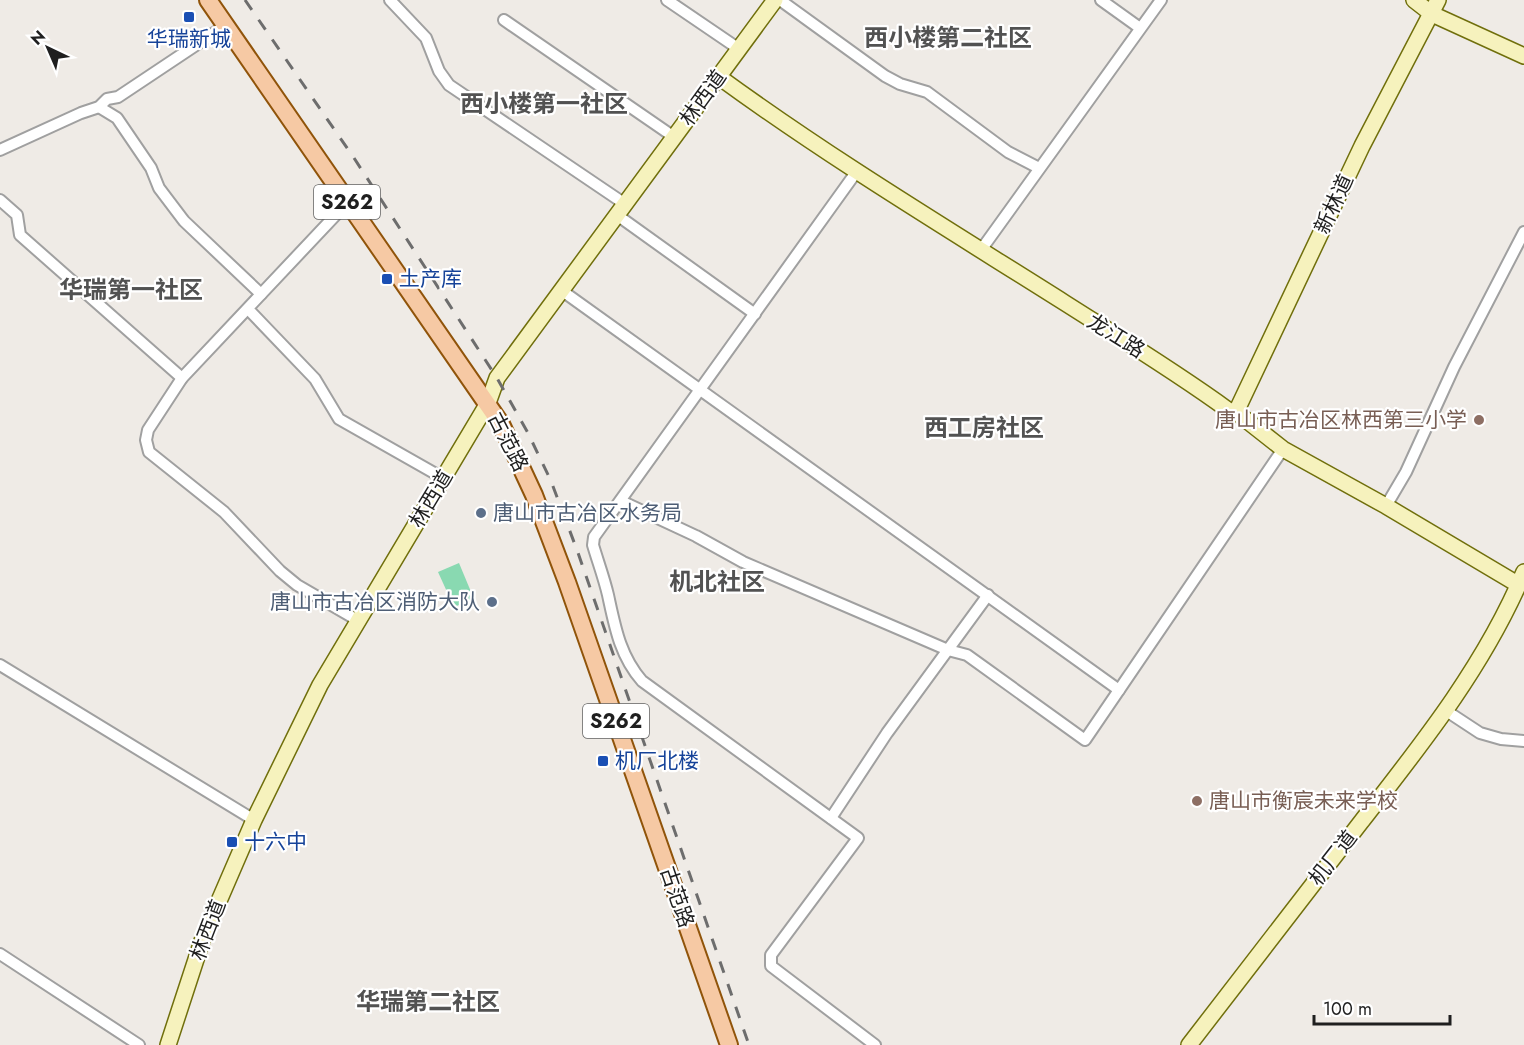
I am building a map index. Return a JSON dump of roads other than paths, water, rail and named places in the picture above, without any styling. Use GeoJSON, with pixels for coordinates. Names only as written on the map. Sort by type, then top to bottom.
{"type":"FeatureCollection","features":[{"type":"Feature","properties":{"kind":"main road","name":"古范路"},"geometry":{"type":"LineString","coordinates":[[208,0],[501,424],[534,495],[559,560],[729,1045]]}},
{"type":"Feature","properties":{"kind":"street"},"geometry":{"type":"LineString","coordinates":[[390,0],[426,38],[440,71],[449,85],[621,210],[755,314]]}},
{"type":"Feature","properties":{"kind":"street"},"geometry":{"type":"LineString","coordinates":[[667,0],[739,49]]}},
{"type":"Feature","properties":{"kind":"street","name":"林西道"},"geometry":{"type":"LineString","coordinates":[[168,1045],[203,938],[254,820],[321,685],[488,403],[497,378],[776,0]]}},
{"type":"Feature","properties":{"kind":"street"},"geometry":{"type":"LineString","coordinates":[[780,0],[885,76],[900,84],[927,92],[1008,152],[1038,168]]}},
{"type":"Feature","properties":{"kind":"street"},"geometry":{"type":"LineString","coordinates":[[1101,0],[1140,28]]}},
{"type":"Feature","properties":{"kind":"street"},"geometry":{"type":"LineString","coordinates":[[981,250],[1161,0]]}},
{"type":"Feature","properties":{"kind":"street"},"geometry":{"type":"LineString","coordinates":[[1414,0],[1435,7],[1524,56]]}},
{"type":"Feature","properties":{"kind":"street","name":"新林道"},"geometry":{"type":"LineString","coordinates":[[1236,412],[1362,146],[1435,7]]}},
{"type":"Feature","properties":{"kind":"street"},"geometry":{"type":"LineString","coordinates":[[504,20],[674,137]]}},
{"type":"Feature","properties":{"kind":"street"},"geometry":{"type":"LineString","coordinates":[[0,150],[81,112],[99,107],[107,99],[118,97],[226,26]]}},
{"type":"Feature","properties":{"kind":"street","name":"龙江路"},"geometry":{"type":"LineString","coordinates":[[718,77],[857,171],[1142,351],[1228,410],[1236,412],[1283,449],[1522,582]]}},
{"type":"Feature","properties":{"kind":"street"},"geometry":{"type":"LineString","coordinates":[[117,118],[120,108],[118,97]]}},
{"type":"Feature","properties":{"kind":"street"},"geometry":{"type":"LineString","coordinates":[[99,107],[117,118],[151,168],[159,188],[184,221],[261,294]]}},
{"type":"Feature","properties":{"kind":"street"},"geometry":{"type":"LineString","coordinates":[[857,171],[594,537],[593,545],[608,594],[615,631],[626,659],[642,681],[858,838],[771,955],[771,966],[875,1045]]}},
{"type":"Feature","properties":{"kind":"street"},"geometry":{"type":"LineString","coordinates":[[0,200],[17,215],[20,235],[182,378]]}},
{"type":"Feature","properties":{"kind":"street"},"geometry":{"type":"LineString","coordinates":[[347,203],[182,378],[148,430],[146,440],[148,453],[224,512],[280,571],[297,585],[359,621]]}},
{"type":"Feature","properties":{"kind":"street"},"geometry":{"type":"LineString","coordinates":[[1386,506],[1406,472],[1454,367],[1523,238]]}},
{"type":"Feature","properties":{"kind":"street"},"geometry":{"type":"LineString","coordinates":[[561,290],[1119,690]]}},
{"type":"Feature","properties":{"kind":"street"},"geometry":{"type":"LineString","coordinates":[[248,309],[315,379],[339,419],[444,478]]}},
{"type":"Feature","properties":{"kind":"street"},"geometry":{"type":"LineString","coordinates":[[621,501],[696,536],[743,562],[948,650],[967,655],[1085,740],[1283,449]]}},
{"type":"Feature","properties":{"kind":"street","name":"机厂道"},"geometry":{"type":"LineString","coordinates":[[1189,1045],[1445,711],[1473,669],[1522,582]]}},
{"type":"Feature","properties":{"kind":"street"},"geometry":{"type":"LineString","coordinates":[[831,818],[887,733],[988,595]]}},
{"type":"Feature","properties":{"kind":"street"},"geometry":{"type":"LineString","coordinates":[[0,665],[254,820]]}},
{"type":"Feature","properties":{"kind":"street"},"geometry":{"type":"LineString","coordinates":[[1445,711],[1480,733],[1501,739],[1524,741]]}},
{"type":"Feature","properties":{"kind":"street"},"geometry":{"type":"LineString","coordinates":[[0,954],[139,1045]]}},
{"type":"Feature","properties":{"kind":"railway"},"geometry":{"type":"LineString","coordinates":[[245,0],[354,158],[497,378],[528,433],[551,481],[577,550],[749,1045]]}},
{"type":"Feature","properties":{"kind":"place","name":"华瑞新城"},"geometry":{"type":"Point","coordinates":[189,17]}},
{"type":"Feature","properties":{"kind":"place","name":"土产库"},"geometry":{"type":"Point","coordinates":[387,279]}},
{"type":"Feature","properties":{"kind":"place","name":"唐山市古冶区林西第三小学"},"geometry":{"type":"Point","coordinates":[1479,420]}},
{"type":"Feature","properties":{"kind":"place","name":"唐山市古冶区水务局"},"geometry":{"type":"Point","coordinates":[481,513]}},
{"type":"Feature","properties":{"kind":"place","name":"唐山市古冶区消防大队"},"geometry":{"type":"Point","coordinates":[492,602]}},
{"type":"Feature","properties":{"kind":"place","name":"机厂北楼"},"geometry":{"type":"Point","coordinates":[603,761]}},
{"type":"Feature","properties":{"kind":"place","name":"唐山市衡宸未来学校"},"geometry":{"type":"Point","coordinates":[1197,801]}},
{"type":"Feature","properties":{"kind":"place","name":"十六中"},"geometry":{"type":"Point","coordinates":[232,842]}},
{"type":"Feature","properties":{"kind":"district","name":"西小楼第二社区"},"geometry":{"type":"Point","coordinates":[948,38]}},
{"type":"Feature","properties":{"kind":"district","name":"西小楼第一社区"},"geometry":{"type":"Point","coordinates":[544,104]}},
{"type":"Feature","properties":{"kind":"district","name":"华瑞第一社区"},"geometry":{"type":"Point","coordinates":[131,290]}},
{"type":"Feature","properties":{"kind":"district","name":"西工房社区"},"geometry":{"type":"Point","coordinates":[984,428]}},
{"type":"Feature","properties":{"kind":"district","name":"机北社区"},"geometry":{"type":"Point","coordinates":[717,582]}},
{"type":"Feature","properties":{"kind":"district","name":"华瑞第二社区"},"geometry":{"type":"Point","coordinates":[428,1002]}}]}
